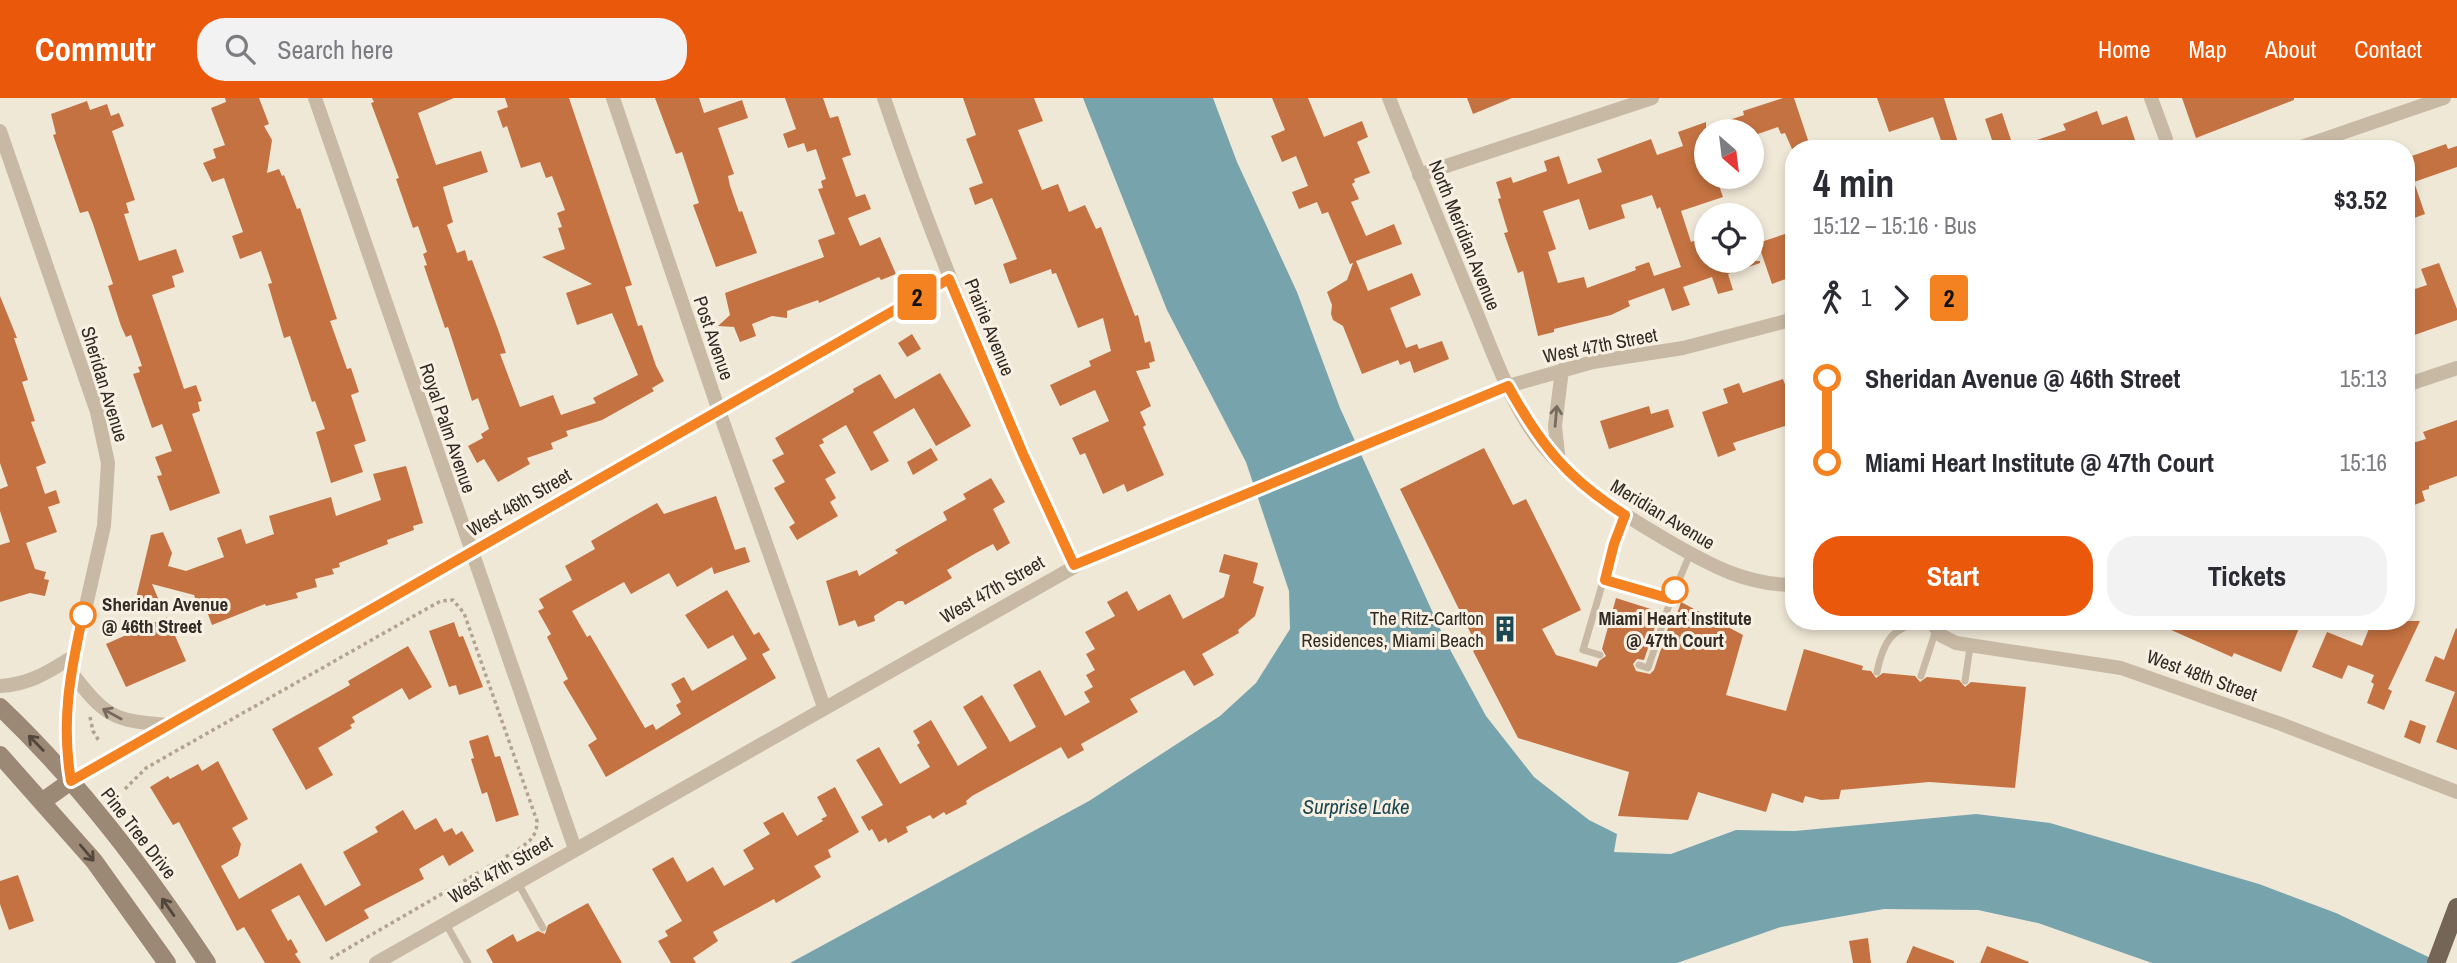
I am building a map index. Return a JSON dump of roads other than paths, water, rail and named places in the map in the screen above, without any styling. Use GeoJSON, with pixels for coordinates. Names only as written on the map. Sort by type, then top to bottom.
{"type":"FeatureCollection","features":[{"type":"Feature","properties":{"kind":"main road","name":"Pine Tree Drive"},"geometry":{"type":"LineString","coordinates":[[0,707],[71,781],[130,854],[207,963]]}},
{"type":"Feature","properties":{"kind":"main road"},"geometry":{"type":"LineString","coordinates":[[0,755],[94,861],[167,963]]}},
{"type":"Feature","properties":{"kind":"main road"},"geometry":{"type":"LineString","coordinates":[[43,801],[71,781]]}},
{"type":"Feature","properties":{"kind":"main road"},"geometry":{"type":"LineString","coordinates":[[2439,955],[2457,907]]}},
{"type":"Feature","properties":{"kind":"street","name":"Royal Palm Avenue"},"geometry":{"type":"LineString","coordinates":[[315,98],[575,849]]}},
{"type":"Feature","properties":{"kind":"street","name":"Post Avenue"},"geometry":{"type":"LineString","coordinates":[[612,98],[824,707]]}},
{"type":"Feature","properties":{"kind":"street","name":"Prairie Avenue"},"geometry":{"type":"LineString","coordinates":[[884,98],[949,279],[1023,454],[1074,565]]}},
{"type":"Feature","properties":{"kind":"street","name":"North Meridian Avenue"},"geometry":{"type":"LineString","coordinates":[[1389,98],[1508,386]]}},
{"type":"Feature","properties":{"kind":"street"},"geometry":{"type":"LineString","coordinates":[[1419,175],[1652,98]]}},
{"type":"Feature","properties":{"kind":"street"},"geometry":{"type":"LineString","coordinates":[[2151,98],[2167,140]]}},
{"type":"Feature","properties":{"kind":"street"},"geometry":{"type":"LineString","coordinates":[[2321,140],[2444,98]]}},
{"type":"Feature","properties":{"kind":"street","name":"Sheridan Avenue"},"geometry":{"type":"LineString","coordinates":[[0,131],[97,412],[105,445],[108,485],[104,526],[74,656],[65,726],[71,781]]}},
{"type":"Feature","properties":{"kind":"street","name":"West 46th Street"},"geometry":{"type":"LineString","coordinates":[[71,781],[949,279]]}},
{"type":"Feature","properties":{"kind":"street","name":"West 47th Street"},"geometry":{"type":"LineString","coordinates":[[376,963],[1074,565],[1508,386],[1562,370],[1695,345],[1785,321]]}},
{"type":"Feature","properties":{"kind":"street"},"geometry":{"type":"LineString","coordinates":[[2415,382],[2457,368]]}},
{"type":"Feature","properties":{"kind":"street"},"geometry":{"type":"LineString","coordinates":[[1559,463],[1555,426],[1562,370]]}},
{"type":"Feature","properties":{"kind":"street","name":"Meridian Avenue"},"geometry":{"type":"LineString","coordinates":[[1508,386],[1537,437],[1559,463],[1587,489],[1625,515],[1727,573],[1757,581],[1785,583]]}},
{"type":"Feature","properties":{"kind":"street","name":"West 48th Street"},"geometry":{"type":"LineString","coordinates":[[1938,630],[1950,641],[1970,647],[2093,662],[2145,675],[2457,792]]}},
{"type":"Feature","properties":{"kind":"street"},"geometry":{"type":"LineString","coordinates":[[0,686],[26,683],[74,656]]}},
{"type":"Feature","properties":{"kind":"street"},"geometry":{"type":"LineString","coordinates":[[71,672],[100,708],[112,716],[131,722],[169,725]]}},
{"type":"Feature","properties":{"kind":"lane"},"geometry":{"type":"LineString","coordinates":[[1600,655],[1583,650],[1625,515]]}},
{"type":"Feature","properties":{"kind":"lane"},"geometry":{"type":"LineString","coordinates":[[1639,665],[1648,668],[1671,599],[1690,554]]}},
{"type":"Feature","properties":{"kind":"lane"},"geometry":{"type":"LineString","coordinates":[[1605,580],[1671,599]]}},
{"type":"Feature","properties":{"kind":"lane"},"geometry":{"type":"LineString","coordinates":[[1877,672],[1882,648],[1901,630]]}},
{"type":"Feature","properties":{"kind":"lane"},"geometry":{"type":"LineString","coordinates":[[1921,677],[1932,630]]}},
{"type":"Feature","properties":{"kind":"lane"},"geometry":{"type":"LineString","coordinates":[[1965,681],[1970,647]]}},
{"type":"Feature","properties":{"kind":"lane"},"geometry":{"type":"LineString","coordinates":[[517,881],[543,928]]}},
{"type":"Feature","properties":{"kind":"lane"},"geometry":{"type":"LineString","coordinates":[[446,923],[468,963]]}},
{"type":"Feature","properties":{"kind":"water","name":"Surprise Lake"},"geometry":{"type":"Polygon","coordinates":[[[1083,98],[1213,98],[1237,162],[1297,292],[1340,408],[1447,644],[1486,716],[1534,777],[1589,820],[1617,834],[1614,852],[1671,854],[1736,830],[1795,831],[1976,814],[2050,823],[2259,884],[2336,913],[2441,963],[2152,963],[2038,923],[1978,910],[1884,909],[1781,927],[1677,963],[790,963],[1089,801],[1220,716],[1256,683],[1290,629],[1289,591],[1246,462],[1167,310],[1083,98]]]}},
{"type":"Feature","properties":{"kind":"place","name":"Miami Heart Institute @ 47th Court"},"geometry":{"type":"Point","coordinates":[1675,590]}},
{"type":"Feature","properties":{"kind":"place","name":"Sheridan Avenue @ 46th Street"},"geometry":{"type":"Point","coordinates":[83,615]}},
{"type":"Feature","properties":{"kind":"place","name":"The Ritz-Carlton Residences, Miami Beach"},"geometry":{"type":"Point","coordinates":[1505,629]}}]}
